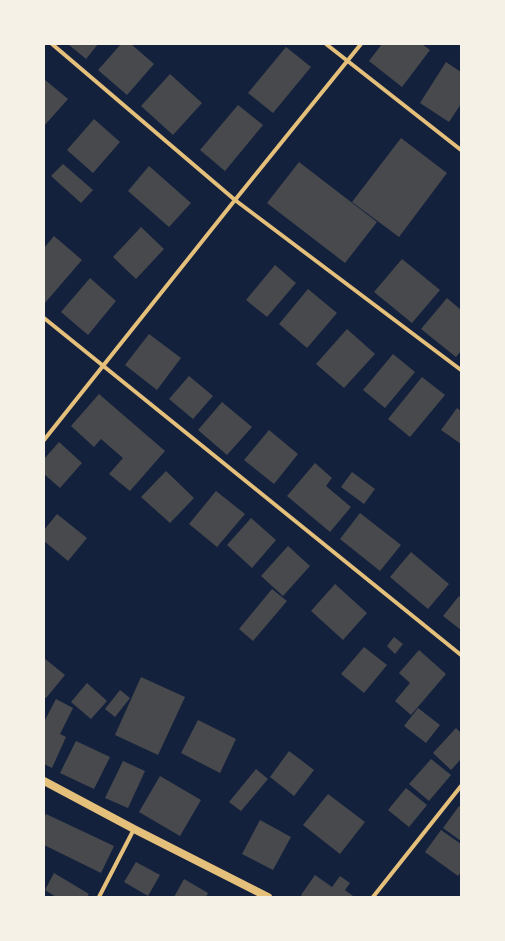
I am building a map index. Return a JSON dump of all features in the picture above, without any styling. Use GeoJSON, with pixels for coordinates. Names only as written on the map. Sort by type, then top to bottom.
{"type":"FeatureCollection","features":[{"type":"Feature","properties":{"kind":"main road"},"geometry":{"type":"LineString","coordinates":[[44,781],[134,829],[268,897]]}},
{"type":"Feature","properties":{"kind":"street"},"geometry":{"type":"LineString","coordinates":[[52,44],[235,200],[461,370]]}},
{"type":"Feature","properties":{"kind":"street"},"geometry":{"type":"LineString","coordinates":[[326,44],[461,150]]}},
{"type":"Feature","properties":{"kind":"street"},"geometry":{"type":"LineString","coordinates":[[44,440],[361,44]]}},
{"type":"Feature","properties":{"kind":"street"},"geometry":{"type":"LineString","coordinates":[[44,318],[461,655]]}},
{"type":"Feature","properties":{"kind":"street"},"geometry":{"type":"LineString","coordinates":[[373,897],[461,786]]}},
{"type":"Feature","properties":{"kind":"street"},"geometry":{"type":"LineString","coordinates":[[99,897],[134,829]]}},
{"type":"Feature","properties":{"kind":"building"},"geometry":{"type":"Polygon","coordinates":[[[68,44],[98,44],[86,59],[68,44]]]}},
{"type":"Feature","properties":{"kind":"building"},"geometry":{"type":"Polygon","coordinates":[[[121,44],[131,44],[154,64],[127,95],[98,70],[121,44]]]}},
{"type":"Feature","properties":{"kind":"building"},"geometry":{"type":"Polygon","coordinates":[[[382,44],[422,44],[430,50],[402,87],[369,61],[382,44]]]}},
{"type":"Feature","properties":{"kind":"building"},"geometry":{"type":"Polygon","coordinates":[[[286,47],[311,67],[273,113],[248,93],[286,47]]]}},
{"type":"Feature","properties":{"kind":"building"},"geometry":{"type":"Polygon","coordinates":[[[446,62],[461,72],[461,104],[449,122],[420,103],[446,62]]]}},
{"type":"Feature","properties":{"kind":"building"},"geometry":{"type":"Polygon","coordinates":[[[170,74],[202,103],[173,135],[141,106],[170,74]]]}},
{"type":"Feature","properties":{"kind":"building"},"geometry":{"type":"Polygon","coordinates":[[[44,79],[68,99],[44,126],[44,79]]]}},
{"type":"Feature","properties":{"kind":"building"},"geometry":{"type":"Polygon","coordinates":[[[238,105],[263,125],[225,171],[200,150],[238,105]]]}},
{"type":"Feature","properties":{"kind":"building"},"geometry":{"type":"Polygon","coordinates":[[[94,119],[120,142],[93,173],[67,150],[94,119]]]}},
{"type":"Feature","properties":{"kind":"building"},"geometry":{"type":"Polygon","coordinates":[[[401,138],[447,173],[399,237],[352,202],[401,138]]]}},
{"type":"Feature","properties":{"kind":"building"},"geometry":{"type":"Polygon","coordinates":[[[299,162],[377,222],[345,263],[267,203],[299,162]]]}},
{"type":"Feature","properties":{"kind":"building"},"geometry":{"type":"Polygon","coordinates":[[[63,164],[93,190],[81,203],[51,176],[63,164]]]}},
{"type":"Feature","properties":{"kind":"building"},"geometry":{"type":"Polygon","coordinates":[[[149,166],[191,203],[169,227],[128,191],[149,166]]]}},
{"type":"Feature","properties":{"kind":"building"},"geometry":{"type":"Polygon","coordinates":[[[141,227],[164,249],[136,279],[113,257],[141,227]]]}},
{"type":"Feature","properties":{"kind":"building"},"geometry":{"type":"Polygon","coordinates":[[[54,236],[82,260],[44,304],[44,248],[54,236]]]}},
{"type":"Feature","properties":{"kind":"building"},"geometry":{"type":"Polygon","coordinates":[[[402,259],[440,290],[412,323],[374,292],[402,259]]]}},
{"type":"Feature","properties":{"kind":"building"},"geometry":{"type":"Polygon","coordinates":[[[275,265],[296,283],[267,317],[246,300],[275,265]]]}},
{"type":"Feature","properties":{"kind":"building"},"geometry":{"type":"Polygon","coordinates":[[[90,278],[116,301],[88,335],[61,312],[90,278]]]}},
{"type":"Feature","properties":{"kind":"building"},"geometry":{"type":"Polygon","coordinates":[[[308,289],[337,313],[307,348],[279,324],[308,289]]]}},
{"type":"Feature","properties":{"kind":"building"},"geometry":{"type":"Polygon","coordinates":[[[447,298],[461,310],[461,351],[456,357],[421,329],[447,298]]]}},
{"type":"Feature","properties":{"kind":"building"},"geometry":{"type":"Polygon","coordinates":[[[347,329],[375,354],[344,388],[316,364],[347,329]]]}},
{"type":"Feature","properties":{"kind":"building"},"geometry":{"type":"Polygon","coordinates":[[[149,334],[181,358],[157,390],[125,365],[149,334]]]}},
{"type":"Feature","properties":{"kind":"building"},"geometry":{"type":"Polygon","coordinates":[[[393,354],[415,372],[385,408],[363,390],[393,354]]]}},
{"type":"Feature","properties":{"kind":"building"},"geometry":{"type":"Polygon","coordinates":[[[189,376],[213,396],[193,419],[169,399],[189,376]]]}},
{"type":"Feature","properties":{"kind":"building"},"geometry":{"type":"Polygon","coordinates":[[[422,377],[445,395],[410,437],[388,419],[422,377]]]}},
{"type":"Feature","properties":{"kind":"building"},"geometry":{"type":"Polygon","coordinates":[[[99,394],[165,451],[130,491],[109,474],[123,458],[101,439],[94,447],[71,426],[99,394]]]}},
{"type":"Feature","properties":{"kind":"building"},"geometry":{"type":"Polygon","coordinates":[[[222,402],[252,427],[227,455],[198,430],[222,402]]]}},
{"type":"Feature","properties":{"kind":"building"},"geometry":{"type":"Polygon","coordinates":[[[457,408],[461,411],[461,444],[441,430],[457,408]]]}},
{"type":"Feature","properties":{"kind":"building"},"geometry":{"type":"Polygon","coordinates":[[[269,430],[298,454],[274,484],[244,460],[269,430]]]}},
{"type":"Feature","properties":{"kind":"building"},"geometry":{"type":"Polygon","coordinates":[[[59,442],[82,463],[60,488],[44,474],[44,459],[59,442]]]}},
{"type":"Feature","properties":{"kind":"building"},"geometry":{"type":"Polygon","coordinates":[[[315,463],[332,478],[326,486],[351,507],[330,532],[287,496],[315,463]]]}},
{"type":"Feature","properties":{"kind":"building"},"geometry":{"type":"Polygon","coordinates":[[[166,471],[194,498],[170,523],[141,497],[166,471]]]}},
{"type":"Feature","properties":{"kind":"building"},"geometry":{"type":"Polygon","coordinates":[[[352,472],[375,489],[364,504],[341,487],[352,472]]]}},
{"type":"Feature","properties":{"kind":"building"},"geometry":{"type":"Polygon","coordinates":[[[216,491],[245,514],[217,547],[189,524],[216,491]]]}},
{"type":"Feature","properties":{"kind":"building"},"geometry":{"type":"Polygon","coordinates":[[[360,513],[401,545],[380,571],[340,539],[360,513]]]}},
{"type":"Feature","properties":{"kind":"building"},"geometry":{"type":"Polygon","coordinates":[[[57,514],[87,538],[68,561],[44,541],[44,530],[57,514]]]}},
{"type":"Feature","properties":{"kind":"building"},"geometry":{"type":"Polygon","coordinates":[[[251,518],[276,540],[252,568],[227,545],[251,518]]]}},
{"type":"Feature","properties":{"kind":"building"},"geometry":{"type":"Polygon","coordinates":[[[288,546],[310,566],[283,596],[261,576],[288,546]]]}},
{"type":"Feature","properties":{"kind":"building"},"geometry":{"type":"Polygon","coordinates":[[[411,552],[449,584],[428,609],[390,577],[411,552]]]}},
{"type":"Feature","properties":{"kind":"building"},"geometry":{"type":"Polygon","coordinates":[[[335,584],[367,613],[343,640],[311,611],[335,584]]]}},
{"type":"Feature","properties":{"kind":"building"},"geometry":{"type":"Polygon","coordinates":[[[272,589],[287,601],[253,641],[239,629],[272,589]]]}},
{"type":"Feature","properties":{"kind":"building"},"geometry":{"type":"Polygon","coordinates":[[[459,596],[461,598],[461,630],[443,616],[459,596]]]}},
{"type":"Feature","properties":{"kind":"building"},"geometry":{"type":"Polygon","coordinates":[[[394,637],[403,644],[395,654],[387,646],[394,637]]]}},
{"type":"Feature","properties":{"kind":"building"},"geometry":{"type":"Polygon","coordinates":[[[364,647],[387,665],[364,693],[341,674],[364,647]]]}},
{"type":"Feature","properties":{"kind":"building"},"geometry":{"type":"Polygon","coordinates":[[[419,650],[446,674],[411,715],[395,701],[410,683],[399,673],[419,650]]]}},
{"type":"Feature","properties":{"kind":"building"},"geometry":{"type":"Polygon","coordinates":[[[44,658],[65,675],[46,698],[44,697],[44,658]]]}},
{"type":"Feature","properties":{"kind":"building"},"geometry":{"type":"Polygon","coordinates":[[[141,677],[185,697],[158,755],[115,735],[141,677]]]}},
{"type":"Feature","properties":{"kind":"building"},"geometry":{"type":"Polygon","coordinates":[[[87,683],[107,701],[91,719],[71,702],[87,683]]]}},
{"type":"Feature","properties":{"kind":"building"},"geometry":{"type":"Polygon","coordinates":[[[120,690],[130,698],[115,717],[105,709],[120,690]]]}},
{"type":"Feature","properties":{"kind":"building"},"geometry":{"type":"Polygon","coordinates":[[[56,699],[73,708],[60,734],[66,737],[52,768],[44,764],[44,722],[56,699]]]}},
{"type":"Feature","properties":{"kind":"building"},"geometry":{"type":"Polygon","coordinates":[[[418,708],[440,725],[426,743],[404,726],[418,708]]]}},
{"type":"Feature","properties":{"kind":"building"},"geometry":{"type":"Polygon","coordinates":[[[198,720],[236,739],[220,773],[181,753],[198,720]]]}},
{"type":"Feature","properties":{"kind":"building"},"geometry":{"type":"Polygon","coordinates":[[[456,728],[461,733],[461,759],[451,770],[433,753],[456,728]]]}},
{"type":"Feature","properties":{"kind":"building"},"geometry":{"type":"Polygon","coordinates":[[[76,741],[110,757],[94,789],[60,773],[76,741]]]}},
{"type":"Feature","properties":{"kind":"building"},"geometry":{"type":"Polygon","coordinates":[[[289,751],[314,770],[294,796],[270,777],[289,751]]]}},
{"type":"Feature","properties":{"kind":"building"},"geometry":{"type":"Polygon","coordinates":[[[431,759],[451,775],[429,801],[409,784],[431,759]]]}},
{"type":"Feature","properties":{"kind":"building"},"geometry":{"type":"Polygon","coordinates":[[[123,761],[145,771],[128,808],[105,798],[123,761]]]}},
{"type":"Feature","properties":{"kind":"building"},"geometry":{"type":"Polygon","coordinates":[[[256,769],[268,779],[241,811],[229,802],[256,769]]]}},
{"type":"Feature","properties":{"kind":"building"},"geometry":{"type":"Polygon","coordinates":[[[160,776],[201,800],[180,836],[139,812],[160,776]]]}},
{"type":"Feature","properties":{"kind":"building"},"geometry":{"type":"Polygon","coordinates":[[[406,788],[427,805],[409,827],[388,810],[406,788]]]}},
{"type":"Feature","properties":{"kind":"building"},"geometry":{"type":"Polygon","coordinates":[[[328,794],[365,822],[340,854],[303,825],[328,794]]]}},
{"type":"Feature","properties":{"kind":"building"},"geometry":{"type":"Polygon","coordinates":[[[459,806],[461,808],[461,841],[443,828],[459,806]]]}},
{"type":"Feature","properties":{"kind":"building"},"geometry":{"type":"Polygon","coordinates":[[[46,814],[114,846],[101,873],[44,845],[44,818],[46,814]]]}},
{"type":"Feature","properties":{"kind":"building"},"geometry":{"type":"Polygon","coordinates":[[[260,820],[291,837],[273,870],[242,854],[260,820]]]}},
{"type":"Feature","properties":{"kind":"building"},"geometry":{"type":"Polygon","coordinates":[[[441,830],[461,844],[461,872],[458,876],[425,852],[441,830]]]}},
{"type":"Feature","properties":{"kind":"building"},"geometry":{"type":"Polygon","coordinates":[[[136,862],[160,875],[148,896],[124,882],[136,862]]]}},
{"type":"Feature","properties":{"kind":"building"},"geometry":{"type":"Polygon","coordinates":[[[54,873],[89,894],[87,897],[56,897],[45,890],[54,873]]]}},
{"type":"Feature","properties":{"kind":"building"},"geometry":{"type":"Polygon","coordinates":[[[315,875],[332,887],[340,876],[350,883],[345,890],[353,896],[303,897],[301,895],[315,875]]]}},
{"type":"Feature","properties":{"kind":"building"},"geometry":{"type":"Polygon","coordinates":[[[184,879],[208,893],[206,897],[174,897],[184,879]]]}}]}
